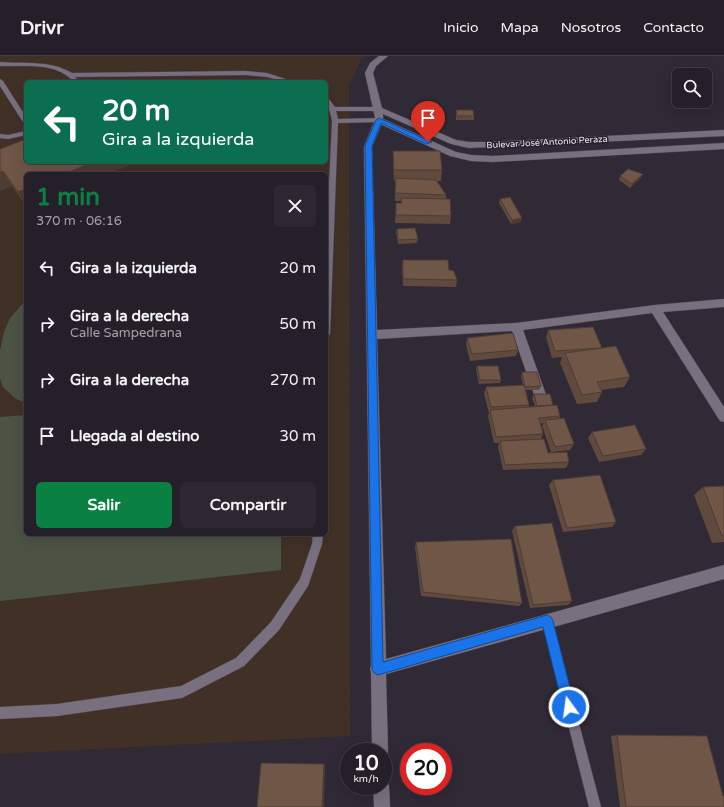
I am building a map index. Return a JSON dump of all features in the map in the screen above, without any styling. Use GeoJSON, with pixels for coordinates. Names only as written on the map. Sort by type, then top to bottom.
{"type":"FeatureCollection","features":[{"type":"Feature","properties":{"kind":"street"},"geometry":{"type":"LineString","coordinates":[[380,743],[368,146],[379,120],[378,109],[369,73],[373,66],[384,56]]}},
{"type":"Feature","properties":{"kind":"street","name":"Bulevar José Antonio Peraza"},"geometry":{"type":"LineString","coordinates":[[378,109],[454,142],[469,145],[724,133]]}},
{"type":"Feature","properties":{"kind":"street","name":"Bulevar José Antonio Peraza"},"geometry":{"type":"LineString","coordinates":[[379,120],[453,154],[471,158],[493,159],[724,146]]}},
{"type":"Feature","properties":{"kind":"street"},"geometry":{"type":"LineString","coordinates":[[371,335],[516,327],[655,309],[724,303]]}},
{"type":"Feature","properties":{"kind":"street"},"geometry":{"type":"LineString","coordinates":[[655,309],[724,417]]}},
{"type":"Feature","properties":{"kind":"street"},"geometry":{"type":"LineString","coordinates":[[516,327],[550,423]]}},
{"type":"Feature","properties":{"kind":"street"},"geometry":{"type":"LineString","coordinates":[[378,669],[724,572]]}},
{"type":"Feature","properties":{"kind":"street"},"geometry":{"type":"LineString","coordinates":[[381,795],[382,807]]}},
{"type":"Feature","properties":{"kind":"lane"},"geometry":{"type":"LineString","coordinates":[[0,64],[58,68],[73,75],[245,73],[267,75],[285,80]]}},
{"type":"Feature","properties":{"kind":"lane"},"geometry":{"type":"LineString","coordinates":[[0,70],[14,66]]}},
{"type":"Feature","properties":{"kind":"lane"},"geometry":{"type":"LineString","coordinates":[[73,75],[76,80]]}},
{"type":"Feature","properties":{"kind":"lane"},"geometry":{"type":"LineString","coordinates":[[127,80],[158,75]]}},
{"type":"Feature","properties":{"kind":"lane"},"geometry":{"type":"LineString","coordinates":[[0,81],[24,119]]}},
{"type":"Feature","properties":{"kind":"lane"},"geometry":{"type":"LineString","coordinates":[[328,102],[333,110],[335,121],[328,287]]}},
{"type":"Feature","properties":{"kind":"lane"},"geometry":{"type":"LineString","coordinates":[[333,110],[378,109]]}},
{"type":"Feature","properties":{"kind":"lane"},"geometry":{"type":"LineString","coordinates":[[335,121],[379,120]]}},
{"type":"Feature","properties":{"kind":"lane"},"geometry":{"type":"LineString","coordinates":[[0,136],[8,137],[24,133]]}},
{"type":"Feature","properties":{"kind":"lane"},"geometry":{"type":"LineString","coordinates":[[0,713],[57,710],[182,692],[240,662],[275,626],[304,582],[317,544],[318,536]]}},
{"type":"Feature","properties":{"kind":"lane"},"geometry":{"type":"LineString","coordinates":[[547,621],[595,807]]}},
{"type":"Feature","properties":{"kind":"shaded area"},"geometry":{"type":"Polygon","coordinates":[[[0,56],[366,56],[361,59],[349,86],[350,736],[0,754],[0,56]]]}},
{"type":"Feature","properties":{"kind":"green space"},"geometry":{"type":"Polygon","coordinates":[[[24,302],[24,402],[16,399],[3,387],[0,378],[0,351],[4,332],[10,318],[24,302]]]}},
{"type":"Feature","properties":{"kind":"green space"},"geometry":{"type":"Polygon","coordinates":[[[24,415],[24,536],[281,536],[281,570],[0,601],[0,417],[24,415]]]}},
{"type":"Feature","properties":{"kind":"building"},"geometry":{"type":"Polygon","coordinates":[[[456,110],[473,110],[474,116],[457,116],[456,110]]]}},
{"type":"Feature","properties":{"kind":"building"},"geometry":{"type":"Polygon","coordinates":[[[24,140],[24,164],[89,164],[69,172],[24,172],[24,190],[18,192],[3,171],[0,173],[0,149],[24,140]]]}},
{"type":"Feature","properties":{"kind":"building"},"geometry":{"type":"Polygon","coordinates":[[[393,151],[440,151],[442,170],[394,170],[393,151]]]}},
{"type":"Feature","properties":{"kind":"building"},"geometry":{"type":"Polygon","coordinates":[[[628,169],[643,174],[632,184],[620,176],[628,169]]]}},
{"type":"Feature","properties":{"kind":"building"},"geometry":{"type":"Polygon","coordinates":[[[396,178],[436,180],[446,195],[395,193],[396,178]]]}},
{"type":"Feature","properties":{"kind":"building"},"geometry":{"type":"Polygon","coordinates":[[[510,197],[522,218],[512,220],[500,199],[510,197]]]}},
{"type":"Feature","properties":{"kind":"building"},"geometry":{"type":"Polygon","coordinates":[[[401,198],[450,199],[451,216],[396,215],[396,203],[402,203],[401,198]]]}},
{"type":"Feature","properties":{"kind":"building"},"geometry":{"type":"Polygon","coordinates":[[[415,228],[418,239],[398,240],[397,229],[415,228]]]}},
{"type":"Feature","properties":{"kind":"building"},"geometry":{"type":"Polygon","coordinates":[[[403,260],[448,260],[449,270],[454,271],[457,280],[403,279],[403,260]]]}},
{"type":"Feature","properties":{"kind":"building"},"geometry":{"type":"Polygon","coordinates":[[[593,327],[602,348],[555,351],[548,330],[593,327]]]}},
{"type":"Feature","properties":{"kind":"building"},"geometry":{"type":"Polygon","coordinates":[[[513,333],[518,350],[472,354],[467,338],[513,333]]]}},
{"type":"Feature","properties":{"kind":"building"},"geometry":{"type":"Polygon","coordinates":[[[616,346],[630,377],[597,382],[602,392],[582,395],[565,353],[616,346]]]}},
{"type":"Feature","properties":{"kind":"building"},"geometry":{"type":"Polygon","coordinates":[[[477,366],[498,366],[501,380],[480,380],[477,366]]]}},
{"type":"Feature","properties":{"kind":"building"},"geometry":{"type":"Polygon","coordinates":[[[522,372],[537,372],[541,386],[525,387],[522,372]]]}},
{"type":"Feature","properties":{"kind":"building"},"geometry":{"type":"Polygon","coordinates":[[[524,385],[529,405],[491,407],[486,387],[524,385]]]}},
{"type":"Feature","properties":{"kind":"building"},"geometry":{"type":"Polygon","coordinates":[[[534,394],[550,394],[553,405],[537,406],[534,394]]]}},
{"type":"Feature","properties":{"kind":"building"},"geometry":{"type":"Polygon","coordinates":[[[557,405],[560,416],[539,418],[543,434],[496,437],[490,410],[557,405]]]}},
{"type":"Feature","properties":{"kind":"building"},"geometry":{"type":"Polygon","coordinates":[[[564,418],[574,444],[555,447],[545,420],[564,418]]]}},
{"type":"Feature","properties":{"kind":"building"},"geometry":{"type":"Polygon","coordinates":[[[635,425],[646,449],[603,456],[592,432],[635,425]]]}},
{"type":"Feature","properties":{"kind":"building"},"geometry":{"type":"Polygon","coordinates":[[[544,439],[548,453],[567,452],[569,462],[505,465],[500,441],[544,439]]]}},
{"type":"Feature","properties":{"kind":"building"},"geometry":{"type":"Polygon","coordinates":[[[600,475],[616,522],[567,528],[553,480],[600,475]]]}},
{"type":"Feature","properties":{"kind":"building"},"geometry":{"type":"Polygon","coordinates":[[[724,486],[724,536],[722,536],[703,487],[724,486]]]}},
{"type":"Feature","properties":{"kind":"building"},"geometry":{"type":"Polygon","coordinates":[[[552,523],[572,601],[533,605],[515,526],[552,523]]]}},
{"type":"Feature","properties":{"kind":"building"},"geometry":{"type":"Polygon","coordinates":[[[511,539],[522,603],[423,592],[416,542],[511,539]]]}},
{"type":"Feature","properties":{"kind":"building"},"geometry":{"type":"Polygon","coordinates":[[[617,735],[707,736],[724,796],[724,807],[626,807],[617,735]]]}},
{"type":"Feature","properties":{"kind":"building"},"geometry":{"type":"Polygon","coordinates":[[[261,763],[324,764],[322,807],[257,807],[261,763]]]}},
{"type":"Feature","properties":{"kind":"route"},"geometry":{"type":"LineString","coordinates":[[428,142],[379,120],[368,146],[378,669],[547,621],[569,707]]}}]}
